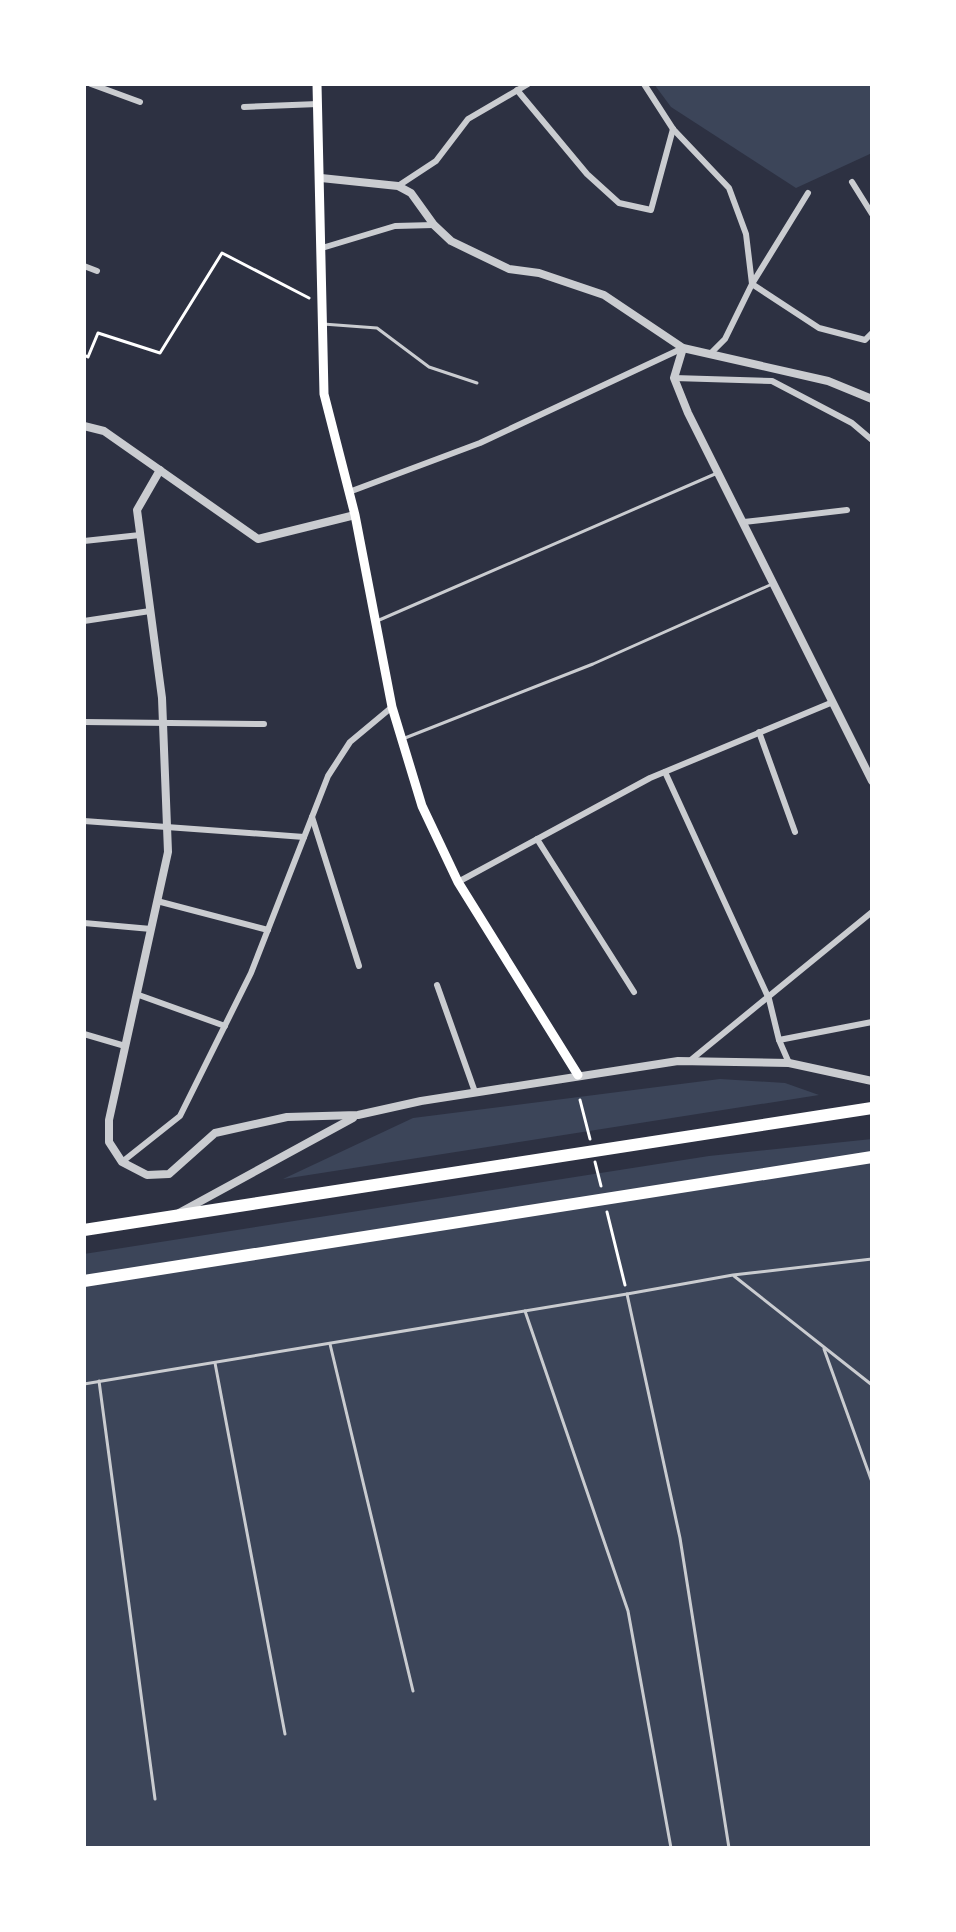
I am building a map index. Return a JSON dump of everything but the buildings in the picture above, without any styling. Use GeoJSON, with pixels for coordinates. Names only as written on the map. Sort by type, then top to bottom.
{"type":"FeatureCollection","features":[{"type":"Feature","properties":{"kind":"highway"},"geometry":{"type":"LineString","coordinates":[[84,1230],[872,1108]]}},
{"type":"Feature","properties":{"kind":"highway"},"geometry":{"type":"LineString","coordinates":[[84,1281],[872,1157]]}},
{"type":"Feature","properties":{"kind":"main road"},"geometry":{"type":"LineString","coordinates":[[317,84],[324,394],[355,515],[392,707],[422,806],[458,882],[578,1075]]}},
{"type":"Feature","properties":{"kind":"street"},"geometry":{"type":"LineString","coordinates":[[91,84],[140,102]]}},
{"type":"Feature","properties":{"kind":"street"},"geometry":{"type":"LineString","coordinates":[[398,186],[436,161],[468,119],[528,84]]}},
{"type":"Feature","properties":{"kind":"street"},"geometry":{"type":"LineString","coordinates":[[644,84],[673,129],[729,188],[746,234],[752,284],[819,328],[865,340],[872,333]]}},
{"type":"Feature","properties":{"kind":"street"},"geometry":{"type":"LineString","coordinates":[[517,90],[587,174],[619,203],[651,210],[673,129]]}},
{"type":"Feature","properties":{"kind":"street"},"geometry":{"type":"LineString","coordinates":[[244,107],[318,104]]}},
{"type":"Feature","properties":{"kind":"street"},"geometry":{"type":"LineString","coordinates":[[321,178],[398,186],[411,193],[434,225],[451,241],[499,265],[580,284],[604,295],[683,348],[828,381],[872,399]]}},
{"type":"Feature","properties":{"kind":"street"},"geometry":{"type":"LineString","coordinates":[[852,182],[872,214]]}},
{"type":"Feature","properties":{"kind":"street"},"geometry":{"type":"LineString","coordinates":[[711,353],[725,339],[752,284],[808,193]]}},
{"type":"Feature","properties":{"kind":"street"},"geometry":{"type":"LineString","coordinates":[[322,248],[395,226],[434,225]]}},
{"type":"Feature","properties":{"kind":"street"},"geometry":{"type":"LineString","coordinates":[[84,266],[97,271]]}},
{"type":"Feature","properties":{"kind":"street"},"geometry":{"type":"LineString","coordinates":[[683,348],[674,378],[872,781]]}},
{"type":"Feature","properties":{"kind":"street"},"geometry":{"type":"LineString","coordinates":[[349,492],[480,443],[683,348]]}},
{"type":"Feature","properties":{"kind":"street"},"geometry":{"type":"LineString","coordinates":[[674,378],[772,381],[852,423],[872,440]]}},
{"type":"Feature","properties":{"kind":"street"},"geometry":{"type":"LineString","coordinates":[[84,426],[104,431],[258,539],[355,515]]}},
{"type":"Feature","properties":{"kind":"street"},"geometry":{"type":"LineString","coordinates":[[160,470],[137,510],[163,725],[168,852],[109,1120],[109,1142],[122,1162],[147,1175],[169,1174],[215,1133],[287,1117],[358,1115],[475,1092],[692,1059],[789,1063],[872,1081]]}},
{"type":"Feature","properties":{"kind":"street"},"geometry":{"type":"LineString","coordinates":[[744,522],[847,510]]}},
{"type":"Feature","properties":{"kind":"street"},"geometry":{"type":"LineString","coordinates":[[84,541],[140,535]]}},
{"type":"Feature","properties":{"kind":"street"},"geometry":{"type":"LineString","coordinates":[[84,621],[150,611]]}},
{"type":"Feature","properties":{"kind":"street"},"geometry":{"type":"LineString","coordinates":[[458,882],[665,772],[833,702]]}},
{"type":"Feature","properties":{"kind":"street"},"geometry":{"type":"LineString","coordinates":[[122,1162],[180,1116],[268,930],[328,776],[350,742],[392,707]]}},
{"type":"Feature","properties":{"kind":"street"},"geometry":{"type":"LineString","coordinates":[[84,722],[264,724]]}},
{"type":"Feature","properties":{"kind":"street"},"geometry":{"type":"LineString","coordinates":[[759,732],[795,832]]}},
{"type":"Feature","properties":{"kind":"street"},"geometry":{"type":"LineString","coordinates":[[665,772],[769,999],[779,1040],[789,1063]]}},
{"type":"Feature","properties":{"kind":"street"},"geometry":{"type":"LineString","coordinates":[[312,817],[359,966]]}},
{"type":"Feature","properties":{"kind":"street"},"geometry":{"type":"LineString","coordinates":[[84,821],[304,837]]}},
{"type":"Feature","properties":{"kind":"street"},"geometry":{"type":"LineString","coordinates":[[537,839],[634,992]]}},
{"type":"Feature","properties":{"kind":"street"},"geometry":{"type":"LineString","coordinates":[[157,901],[268,930]]}},
{"type":"Feature","properties":{"kind":"street"},"geometry":{"type":"LineString","coordinates":[[692,1059],[872,912]]}},
{"type":"Feature","properties":{"kind":"street"},"geometry":{"type":"LineString","coordinates":[[84,923],[151,929]]}},
{"type":"Feature","properties":{"kind":"street"},"geometry":{"type":"LineString","coordinates":[[437,985],[475,1092]]}},
{"type":"Feature","properties":{"kind":"street"},"geometry":{"type":"LineString","coordinates":[[136,994],[225,1026]]}},
{"type":"Feature","properties":{"kind":"street"},"geometry":{"type":"LineString","coordinates":[[779,1040],[872,1022]]}},
{"type":"Feature","properties":{"kind":"street"},"geometry":{"type":"LineString","coordinates":[[84,1034],[125,1046]]}},
{"type":"Feature","properties":{"kind":"street"},"geometry":{"type":"LineString","coordinates":[[173,1216],[358,1115]]}},
{"type":"Feature","properties":{"kind":"lane"},"geometry":{"type":"LineString","coordinates":[[323,324],[377,328],[429,367],[477,383]]}},
{"type":"Feature","properties":{"kind":"lane"},"geometry":{"type":"LineString","coordinates":[[376,621],[719,472]]}},
{"type":"Feature","properties":{"kind":"lane"},"geometry":{"type":"LineString","coordinates":[[402,739],[593,664],[774,584]]}},
{"type":"Feature","properties":{"kind":"lane"},"geometry":{"type":"LineString","coordinates":[[84,1384],[733,1275],[872,1259]]}},
{"type":"Feature","properties":{"kind":"lane"},"geometry":{"type":"LineString","coordinates":[[733,1275],[872,1385]]}},
{"type":"Feature","properties":{"kind":"lane"},"geometry":{"type":"LineString","coordinates":[[627,1294],[680,1538],[729,1848]]}},
{"type":"Feature","properties":{"kind":"lane"},"geometry":{"type":"LineString","coordinates":[[525,1311],[628,1611],[671,1848]]}},
{"type":"Feature","properties":{"kind":"lane"},"geometry":{"type":"LineString","coordinates":[[330,1344],[413,1691]]}},
{"type":"Feature","properties":{"kind":"lane"},"geometry":{"type":"LineString","coordinates":[[824,1349],[872,1482]]}},
{"type":"Feature","properties":{"kind":"lane"},"geometry":{"type":"LineString","coordinates":[[215,1363],[285,1734]]}},
{"type":"Feature","properties":{"kind":"lane"},"geometry":{"type":"LineString","coordinates":[[99,1381],[155,1799]]}},
{"type":"Feature","properties":{"kind":"path"},"geometry":{"type":"LineString","coordinates":[[84,355],[88,357],[98,333],[160,353],[222,253],[323,306]]}},
{"type":"Feature","properties":{"kind":"shaded area"},"geometry":{"type":"Polygon","coordinates":[[[654,84],[872,84],[872,153],[796,188],[671,107],[654,84]]]}},
{"type":"Feature","properties":{"kind":"shaded area"},"geometry":{"type":"Polygon","coordinates":[[[720,1079],[785,1083],[819,1095],[283,1179],[413,1118],[720,1079]]]}},
{"type":"Feature","properties":{"kind":"shaded area"},"geometry":{"type":"Polygon","coordinates":[[[872,1139],[872,1848],[84,1848],[84,1254],[709,1156],[872,1139]]]}}]}
